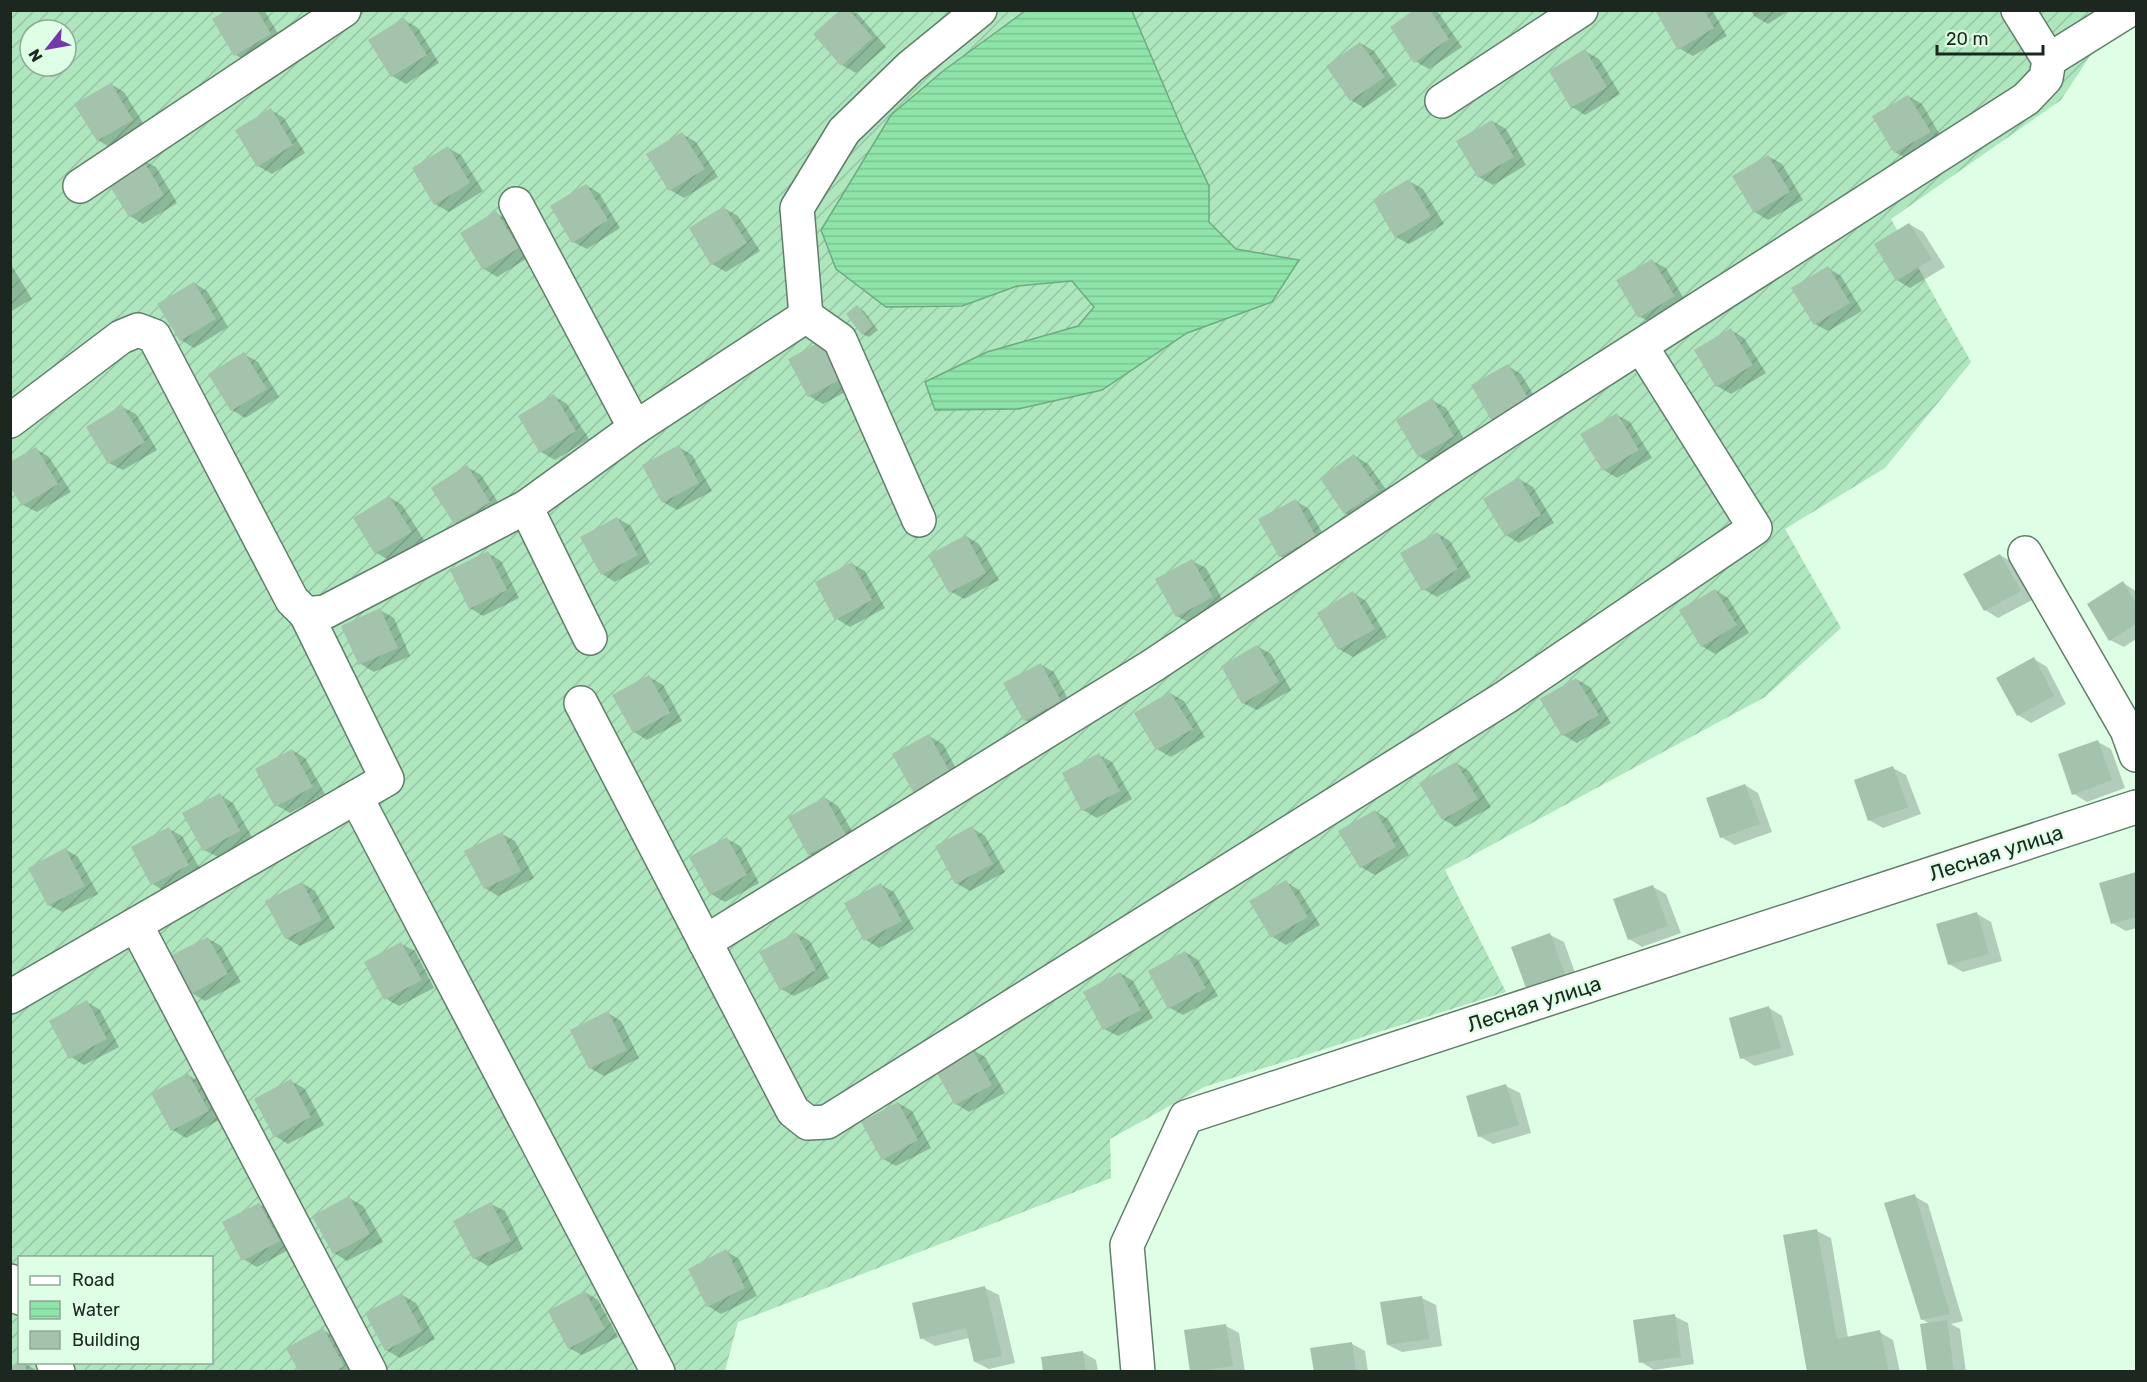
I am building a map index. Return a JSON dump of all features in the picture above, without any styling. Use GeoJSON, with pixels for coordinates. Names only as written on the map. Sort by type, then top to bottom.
{"type":"FeatureCollection","features":[{"type":"Feature","properties":{"kind":"street"},"geometry":{"type":"LineString","coordinates":[[80,186],[344,10]]}},
{"type":"Feature","properties":{"kind":"street"},"geometry":{"type":"LineString","coordinates":[[806,316],[797,208],[844,131],[910,67],[980,10]]}},
{"type":"Feature","properties":{"kind":"street"},"geometry":{"type":"LineString","coordinates":[[1442,100],[1581,10]]}},
{"type":"Feature","properties":{"kind":"street"},"geometry":{"type":"LineString","coordinates":[[705,942],[1152,666],[1456,464],[2026,99],[2046,78],[2049,60],[2018,10]]}},
{"type":"Feature","properties":{"kind":"street"},"geometry":{"type":"LineString","coordinates":[[2049,60],[2129,10]]}},
{"type":"Feature","properties":{"kind":"street"},"geometry":{"type":"LineString","coordinates":[[516,204],[635,428]]}},
{"type":"Feature","properties":{"kind":"street"},"geometry":{"type":"LineString","coordinates":[[306,614],[325,612],[525,507],[635,428],[806,316]]}},
{"type":"Feature","properties":{"kind":"street"},"geometry":{"type":"LineString","coordinates":[[806,316],[840,340],[919,520]]}},
{"type":"Feature","properties":{"kind":"street"},"geometry":{"type":"LineString","coordinates":[[10,421],[121,337],[138,330],[154,336],[292,600],[306,614],[387,779],[10,997]]}},
{"type":"Feature","properties":{"kind":"street"},"geometry":{"type":"LineString","coordinates":[[581,703],[793,1111],[808,1123],[827,1122],[1506,697],[1755,528],[1641,346]]}},
{"type":"Feature","properties":{"kind":"street"},"geometry":{"type":"LineString","coordinates":[[525,507],[590,638]]}},
{"type":"Feature","properties":{"kind":"street"},"geometry":{"type":"LineString","coordinates":[[2025,553],[2127,730],[2136,755]]}},
{"type":"Feature","properties":{"kind":"street"},"geometry":{"type":"LineString","coordinates":[[356,797],[658,1371]]}},
{"type":"Feature","properties":{"kind":"street","name":"Лесная улица"},"geometry":{"type":"LineString","coordinates":[[1138,1371],[1127,1245],[1186,1117],[2136,807]]}},
{"type":"Feature","properties":{"kind":"street"},"geometry":{"type":"LineString","coordinates":[[136,925],[370,1371]]}},
{"type":"Feature","properties":{"kind":"street"},"geometry":{"type":"LineString","coordinates":[[10,1281],[18,1295]]}},
{"type":"Feature","properties":{"kind":"shaded area"},"geometry":{"type":"Polygon","coordinates":[[[2136,10],[2136,23],[2090,56],[2061,100],[1891,219],[1971,362],[1885,468],[1785,529],[1841,628],[1765,697],[1445,870],[1506,992],[1204,1087],[1110,1139],[1111,1178],[738,1322],[725,1371],[11,1372],[10,11],[2136,10]]]}},
{"type":"Feature","properties":{"kind":"water"},"geometry":{"type":"Polygon","coordinates":[[[1025,11],[1132,11],[1209,186],[1209,222],[1236,249],[1299,260],[1272,302],[1187,333],[1102,390],[1018,409],[935,410],[925,382],[987,352],[1078,326],[1094,307],[1072,281],[1017,286],[962,306],[886,307],[836,269],[821,230],[891,115],[943,71],[1025,11]]]}},
{"type":"Feature","properties":{"kind":"building"},"geometry":{"type":"Polygon","coordinates":[[[226,10],[257,10],[271,34],[234,56],[212,19],[226,10]]]}},
{"type":"Feature","properties":{"kind":"building"},"geometry":{"type":"Polygon","coordinates":[[[840,10],[849,10],[873,38],[841,66],[813,34],[840,10]]]}},
{"type":"Feature","properties":{"kind":"building"},"geometry":{"type":"Polygon","coordinates":[[[1414,10],[1430,10],[1449,39],[1414,63],[1390,27],[1414,10]]]}},
{"type":"Feature","properties":{"kind":"building"},"geometry":{"type":"Polygon","coordinates":[[[1660,10],[1704,10],[1714,28],[1678,50],[1656,12],[1660,10]]]}},
{"type":"Feature","properties":{"kind":"building"},"geometry":{"type":"Polygon","coordinates":[[[404,18],[427,55],[391,77],[368,40],[404,18]]]}},
{"type":"Feature","properties":{"kind":"building"},"geometry":{"type":"Polygon","coordinates":[[[1360,42],[1385,77],[1350,101],[1326,66],[1360,42]]]}},
{"type":"Feature","properties":{"kind":"building"},"geometry":{"type":"Polygon","coordinates":[[[1585,49],[1607,87],[1571,108],[1549,71],[1585,49]]]}},
{"type":"Feature","properties":{"kind":"building"},"geometry":{"type":"Polygon","coordinates":[[[111,83],[133,120],[97,141],[74,104],[111,83]]]}},
{"type":"Feature","properties":{"kind":"building"},"geometry":{"type":"Polygon","coordinates":[[[1908,95],[1931,132],[1894,153],[1872,116],[1908,95]]]}},
{"type":"Feature","properties":{"kind":"building"},"geometry":{"type":"Polygon","coordinates":[[[271,108],[293,145],[257,167],[235,130],[271,108]]]}},
{"type":"Feature","properties":{"kind":"building"},"geometry":{"type":"Polygon","coordinates":[[[1492,120],[1514,157],[1478,178],[1456,141],[1492,120]]]}},
{"type":"Feature","properties":{"kind":"building"},"geometry":{"type":"Polygon","coordinates":[[[682,132],[705,169],[669,191],[646,154],[682,132]]]}},
{"type":"Feature","properties":{"kind":"building"},"geometry":{"type":"Polygon","coordinates":[[[448,146],[470,183],[434,205],[412,168],[448,146]]]}},
{"type":"Feature","properties":{"kind":"building"},"geometry":{"type":"Polygon","coordinates":[[[1768,155],[1790,192],[1754,213],[1732,176],[1768,155]]]}},
{"type":"Feature","properties":{"kind":"building"},"geometry":{"type":"Polygon","coordinates":[[[142,158],[164,195],[129,217],[106,180],[142,158]]]}},
{"type":"Feature","properties":{"kind":"building"},"geometry":{"type":"Polygon","coordinates":[[[1409,179],[1431,216],[1395,238],[1373,200],[1409,179]]]}},
{"type":"Feature","properties":{"kind":"building"},"geometry":{"type":"Polygon","coordinates":[[[586,184],[608,220],[572,243],[550,206],[586,184]]]}},
{"type":"Feature","properties":{"kind":"building"},"geometry":{"type":"Polygon","coordinates":[[[724,206],[747,243],[711,265],[689,228],[724,206]]]}},
{"type":"Feature","properties":{"kind":"building"},"geometry":{"type":"Polygon","coordinates":[[[496,211],[519,248],[483,270],[460,233],[496,211]]]}},
{"type":"Feature","properties":{"kind":"building"},"geometry":{"type":"Polygon","coordinates":[[[1909,223],[1932,259],[1896,281],[1874,244],[1909,223]]]}},
{"type":"Feature","properties":{"kind":"building"},"geometry":{"type":"Polygon","coordinates":[[[1652,259],[1675,296],[1638,318],[1616,280],[1652,259]]]}},
{"type":"Feature","properties":{"kind":"building"},"geometry":{"type":"Polygon","coordinates":[[[1828,266],[1850,303],[1814,325],[1791,288],[1828,266]]]}},
{"type":"Feature","properties":{"kind":"building"},"geometry":{"type":"Polygon","coordinates":[[[194,282],[216,319],[180,341],[157,304],[194,282]]]}},
{"type":"Feature","properties":{"kind":"building"},"geometry":{"type":"Polygon","coordinates":[[[857,305],[873,326],[862,335],[846,314],[857,305]]]}},
{"type":"Feature","properties":{"kind":"building"},"geometry":{"type":"Polygon","coordinates":[[[1731,328],[1753,365],[1716,387],[1694,350],[1731,328]]]}},
{"type":"Feature","properties":{"kind":"building"},"geometry":{"type":"Polygon","coordinates":[[[825,339],[845,377],[808,397],[788,359],[825,339]]]}},
{"type":"Feature","properties":{"kind":"building"},"geometry":{"type":"Polygon","coordinates":[[[244,352],[267,389],[231,411],[208,374],[244,352]]]}},
{"type":"Feature","properties":{"kind":"building"},"geometry":{"type":"Polygon","coordinates":[[[1508,364],[1530,401],[1493,423],[1471,385],[1508,364]]]}},
{"type":"Feature","properties":{"kind":"building"},"geometry":{"type":"Polygon","coordinates":[[[554,394],[576,431],[540,453],[518,416],[554,394]]]}},
{"type":"Feature","properties":{"kind":"building"},"geometry":{"type":"Polygon","coordinates":[[[1432,398],[1454,436],[1418,457],[1396,420],[1432,398]]]}},
{"type":"Feature","properties":{"kind":"building"},"geometry":{"type":"Polygon","coordinates":[[[122,405],[145,442],[108,464],[86,427],[122,405]]]}},
{"type":"Feature","properties":{"kind":"building"},"geometry":{"type":"Polygon","coordinates":[[[1617,413],[1639,450],[1603,471],[1580,434],[1617,413]]]}},
{"type":"Feature","properties":{"kind":"building"},"geometry":{"type":"Polygon","coordinates":[[[679,445],[699,483],[662,503],[642,465],[679,445]]]}},
{"type":"Feature","properties":{"kind":"building"},"geometry":{"type":"Polygon","coordinates":[[[36,447],[58,484],[22,506],[10,487],[10,462],[36,447]]]}},
{"type":"Feature","properties":{"kind":"building"},"geometry":{"type":"Polygon","coordinates":[[[1354,454],[1379,490],[1344,514],[1320,478],[1354,454]]]}},
{"type":"Feature","properties":{"kind":"building"},"geometry":{"type":"Polygon","coordinates":[[[467,465],[490,502],[454,524],[431,488],[467,465]]]}},
{"type":"Feature","properties":{"kind":"building"},"geometry":{"type":"Polygon","coordinates":[[[1519,477],[1541,515],[1505,536],[1483,499],[1519,477]]]}},
{"type":"Feature","properties":{"kind":"building"},"geometry":{"type":"Polygon","coordinates":[[[389,496],[412,532],[375,554],[353,518],[389,496]]]}},
{"type":"Feature","properties":{"kind":"building"},"geometry":{"type":"Polygon","coordinates":[[[1296,499],[1316,537],[1279,557],[1258,519],[1296,499]]]}},
{"type":"Feature","properties":{"kind":"building"},"geometry":{"type":"Polygon","coordinates":[[[617,517],[638,555],[601,575],[580,537],[617,517]]]}},
{"type":"Feature","properties":{"kind":"building"},"geometry":{"type":"Polygon","coordinates":[[[1437,532],[1458,569],[1422,591],[1400,553],[1437,532]]]}},
{"type":"Feature","properties":{"kind":"building"},"geometry":{"type":"Polygon","coordinates":[[[966,535],[986,573],[949,593],[928,555],[966,535]]]}},
{"type":"Feature","properties":{"kind":"building"},"geometry":{"type":"Polygon","coordinates":[[[488,551],[507,590],[469,609],[450,570],[488,551]]]}},
{"type":"Feature","properties":{"kind":"building"},"geometry":{"type":"Polygon","coordinates":[[[2000,554],[2021,591],[1984,611],[1963,574],[2000,554]]]}},
{"type":"Feature","properties":{"kind":"building"},"geometry":{"type":"Polygon","coordinates":[[[1192,559],[1213,597],[1176,617],[1155,579],[1192,559]]]}},
{"type":"Feature","properties":{"kind":"building"},"geometry":{"type":"Polygon","coordinates":[[[852,562],[872,600],[835,620],[815,582],[852,562]]]}},
{"type":"Feature","properties":{"kind":"building"},"geometry":{"type":"Polygon","coordinates":[[[2123,581],[2136,604],[2136,624],[2109,641],[2087,604],[2123,581]]]}},
{"type":"Feature","properties":{"kind":"building"},"geometry":{"type":"Polygon","coordinates":[[[1715,589],[1737,625],[1701,647],[1679,610],[1715,589]]]}},
{"type":"Feature","properties":{"kind":"building"},"geometry":{"type":"Polygon","coordinates":[[[1353,591],[1375,629],[1338,650],[1317,613],[1353,591]]]}},
{"type":"Feature","properties":{"kind":"building"},"geometry":{"type":"Polygon","coordinates":[[[380,608],[398,648],[359,665],[341,626],[380,608]]]}},
{"type":"Feature","properties":{"kind":"building"},"geometry":{"type":"Polygon","coordinates":[[[1257,645],[1279,682],[1242,704],[1221,666],[1257,645]]]}},
{"type":"Feature","properties":{"kind":"building"},"geometry":{"type":"Polygon","coordinates":[[[2034,657],[2054,696],[2017,716],[1996,678],[2034,657]]]}},
{"type":"Feature","properties":{"kind":"building"},"geometry":{"type":"Polygon","coordinates":[[[1041,663],[1061,701],[1024,721],[1003,683],[1041,663]]]}},
{"type":"Feature","properties":{"kind":"building"},"geometry":{"type":"Polygon","coordinates":[[[649,675],[670,713],[633,733],[612,695],[649,675]]]}},
{"type":"Feature","properties":{"kind":"building"},"geometry":{"type":"Polygon","coordinates":[[[1576,678],[1599,715],[1562,736],[1540,699],[1576,678]]]}},
{"type":"Feature","properties":{"kind":"building"},"geometry":{"type":"Polygon","coordinates":[[[1170,692],[1193,729],[1156,750],[1134,713],[1170,692]]]}},
{"type":"Feature","properties":{"kind":"building"},"geometry":{"type":"Polygon","coordinates":[[[929,734],[950,772],[913,792],[892,754],[929,734]]]}},
{"type":"Feature","properties":{"kind":"building"},"geometry":{"type":"Polygon","coordinates":[[[2098,740],[2112,780],[2072,795],[2058,754],[2098,740]]]}},
{"type":"Feature","properties":{"kind":"building"},"geometry":{"type":"Polygon","coordinates":[[[292,749],[313,787],[275,807],[255,769],[292,749]]]}},
{"type":"Feature","properties":{"kind":"building"},"geometry":{"type":"Polygon","coordinates":[[[1099,753],[1120,791],[1082,811],[1062,773],[1099,753]]]}},
{"type":"Feature","properties":{"kind":"building"},"geometry":{"type":"Polygon","coordinates":[[[1456,762],[1478,799],[1442,820],[1419,783],[1456,762]]]}},
{"type":"Feature","properties":{"kind":"building"},"geometry":{"type":"Polygon","coordinates":[[[1893,766],[1908,807],[1868,821],[1854,780],[1893,766]]]}},
{"type":"Feature","properties":{"kind":"building"},"geometry":{"type":"Polygon","coordinates":[[[1745,784],[1760,824],[1720,838],[1706,798],[1745,784]]]}},
{"type":"Feature","properties":{"kind":"building"},"geometry":{"type":"Polygon","coordinates":[[[220,793],[240,831],[203,851],[182,813],[220,793]]]}},
{"type":"Feature","properties":{"kind":"building"},"geometry":{"type":"Polygon","coordinates":[[[825,797],[846,835],[808,855],[788,817],[825,797]]]}},
{"type":"Feature","properties":{"kind":"building"},"geometry":{"type":"Polygon","coordinates":[[[1375,810],[1396,847],[1360,868],[1338,831],[1375,810]]]}},
{"type":"Feature","properties":{"kind":"building"},"geometry":{"type":"Polygon","coordinates":[[[972,826],[993,864],[955,884],[935,846],[972,826]]]}},
{"type":"Feature","properties":{"kind":"building"},"geometry":{"type":"Polygon","coordinates":[[[169,827],[189,865],[151,885],[131,847],[169,827]]]}},
{"type":"Feature","properties":{"kind":"building"},"geometry":{"type":"Polygon","coordinates":[[[502,832],[521,871],[484,889],[464,851],[502,832]]]}},
{"type":"Feature","properties":{"kind":"building"},"geometry":{"type":"Polygon","coordinates":[[[727,837],[747,875],[710,895],[689,857],[727,837]]]}},
{"type":"Feature","properties":{"kind":"building"},"geometry":{"type":"Polygon","coordinates":[[[65,848],[85,886],[48,906],[28,868],[65,848]]]}},
{"type":"Feature","properties":{"kind":"building"},"geometry":{"type":"Polygon","coordinates":[[[2136,872],[2136,917],[2111,924],[2099,883],[2136,872]]]}},
{"type":"Feature","properties":{"kind":"building"},"geometry":{"type":"Polygon","coordinates":[[[1286,880],[1308,917],[1271,938],[1249,901],[1286,880]]]}},
{"type":"Feature","properties":{"kind":"building"},"geometry":{"type":"Polygon","coordinates":[[[302,882],[322,920],[285,939],[265,901],[302,882]]]}},
{"type":"Feature","properties":{"kind":"building"},"geometry":{"type":"Polygon","coordinates":[[[881,883],[902,921],[864,941],[844,903],[881,883]]]}},
{"type":"Feature","properties":{"kind":"building"},"geometry":{"type":"Polygon","coordinates":[[[1653,885],[1668,926],[1628,940],[1613,899],[1653,885]]]}},
{"type":"Feature","properties":{"kind":"building"},"geometry":{"type":"Polygon","coordinates":[[[1977,912],[1989,954],[1948,965],[1936,924],[1977,912]]]}},
{"type":"Feature","properties":{"kind":"building"},"geometry":{"type":"Polygon","coordinates":[[[796,932],[816,970],[780,990],[759,952],[796,932]]]}},
{"type":"Feature","properties":{"kind":"building"},"geometry":{"type":"Polygon","coordinates":[[[1550,933],[1565,974],[1526,988],[1511,947],[1550,933]]]}},
{"type":"Feature","properties":{"kind":"building"},"geometry":{"type":"Polygon","coordinates":[[[208,937],[228,974],[191,994],[170,956],[208,937]]]}},
{"type":"Feature","properties":{"kind":"building"},"geometry":{"type":"Polygon","coordinates":[[[401,942],[422,980],[384,1000],[364,962],[401,942]]]}},
{"type":"Feature","properties":{"kind":"building"},"geometry":{"type":"Polygon","coordinates":[[[1185,951],[1206,988],[1168,1009],[1148,971],[1185,951]]]}},
{"type":"Feature","properties":{"kind":"building"},"geometry":{"type":"Polygon","coordinates":[[[1120,972],[1141,1010],[1103,1030],[1083,992],[1120,972]]]}},
{"type":"Feature","properties":{"kind":"building"},"geometry":{"type":"Polygon","coordinates":[[[87,1000],[107,1039],[69,1059],[49,1021],[87,1000]]]}},
{"type":"Feature","properties":{"kind":"building"},"geometry":{"type":"Polygon","coordinates":[[[1769,1006],[1781,1048],[1740,1059],[1729,1018],[1769,1006]]]}},
{"type":"Feature","properties":{"kind":"building"},"geometry":{"type":"Polygon","coordinates":[[[608,1011],[627,1050],[589,1069],[570,1030],[608,1011]]]}},
{"type":"Feature","properties":{"kind":"building"},"geometry":{"type":"Polygon","coordinates":[[[971,1047],[992,1085],[955,1105],[934,1068],[971,1047]]]}},
{"type":"Feature","properties":{"kind":"building"},"geometry":{"type":"Polygon","coordinates":[[[188,1073],[209,1111],[171,1131],[151,1093],[188,1073]]]}},
{"type":"Feature","properties":{"kind":"building"},"geometry":{"type":"Polygon","coordinates":[[[291,1079],[311,1117],[274,1137],[254,1099],[291,1079]]]}},
{"type":"Feature","properties":{"kind":"building"},"geometry":{"type":"Polygon","coordinates":[[[1506,1084],[1519,1125],[1478,1137],[1466,1096],[1506,1084]]]}},
{"type":"Feature","properties":{"kind":"building"},"geometry":{"type":"Polygon","coordinates":[[[898,1102],[918,1140],[882,1160],[861,1122],[898,1102]]]}},
{"type":"Feature","properties":{"kind":"building"},"geometry":{"type":"Polygon","coordinates":[[[1915,1194],[1950,1314],[1921,1320],[1884,1203],[1915,1194]]]}},
{"type":"Feature","properties":{"kind":"building"},"geometry":{"type":"Polygon","coordinates":[[[349,1196],[370,1234],[333,1254],[312,1216],[349,1196]]]}},
{"type":"Feature","properties":{"kind":"building"},"geometry":{"type":"Polygon","coordinates":[[[491,1202],[511,1241],[473,1259],[453,1221],[491,1202]]]}},
{"type":"Feature","properties":{"kind":"building"},"geometry":{"type":"Polygon","coordinates":[[[259,1203],[280,1241],[242,1261],[222,1222],[259,1203]]]}},
{"type":"Feature","properties":{"kind":"building"},"geometry":{"type":"Polygon","coordinates":[[[1817,1229],[1837,1339],[1880,1330],[1889,1372],[1807,1372],[1783,1235],[1817,1229]]]}},
{"type":"Feature","properties":{"kind":"building"},"geometry":{"type":"Polygon","coordinates":[[[726,1249],[745,1288],[707,1307],[688,1269],[726,1249]]]}},
{"type":"Feature","properties":{"kind":"building"},"geometry":{"type":"Polygon","coordinates":[[[985,1286],[1002,1356],[974,1362],[966,1328],[920,1339],[912,1303],[985,1286]]]}},
{"type":"Feature","properties":{"kind":"building"},"geometry":{"type":"Polygon","coordinates":[[[585,1291],[605,1329],[568,1349],[548,1311],[585,1291]]]}},
{"type":"Feature","properties":{"kind":"building"},"geometry":{"type":"Polygon","coordinates":[[[402,1293],[422,1331],[385,1351],[365,1313],[402,1293]]]}},
{"type":"Feature","properties":{"kind":"building"},"geometry":{"type":"Polygon","coordinates":[[[1422,1296],[1429,1339],[1387,1345],[1380,1302],[1422,1296]]]}},
{"type":"Feature","properties":{"kind":"building"},"geometry":{"type":"Polygon","coordinates":[[[1675,1314],[1681,1357],[1639,1363],[1633,1320],[1675,1314]]]}},
{"type":"Feature","properties":{"kind":"building"},"geometry":{"type":"Polygon","coordinates":[[[1947,1320],[1954,1372],[1927,1372],[1920,1324],[1947,1320]]]}},
{"type":"Feature","properties":{"kind":"building"},"geometry":{"type":"Polygon","coordinates":[[[1226,1324],[1233,1366],[1190,1372],[1184,1330],[1226,1324]]]}},
{"type":"Feature","properties":{"kind":"building"},"geometry":{"type":"Polygon","coordinates":[[[323,1328],[344,1366],[334,1372],[299,1372],[286,1348],[323,1328]]]}},
{"type":"Feature","properties":{"kind":"building"},"geometry":{"type":"Polygon","coordinates":[[[1352,1342],[1356,1372],[1314,1372],[1310,1348],[1352,1342]]]}},
{"type":"Feature","properties":{"kind":"building"},"geometry":{"type":"Polygon","coordinates":[[[1083,1351],[1086,1372],[1043,1372],[1041,1357],[1083,1351]]]}},
{"type":"Feature","properties":{"kind":"building"},"geometry":{"type":"Polygon","coordinates":[[[18,1363],[24,1364],[28,1372],[10,1372],[10,1367],[18,1363]]]}}]}
